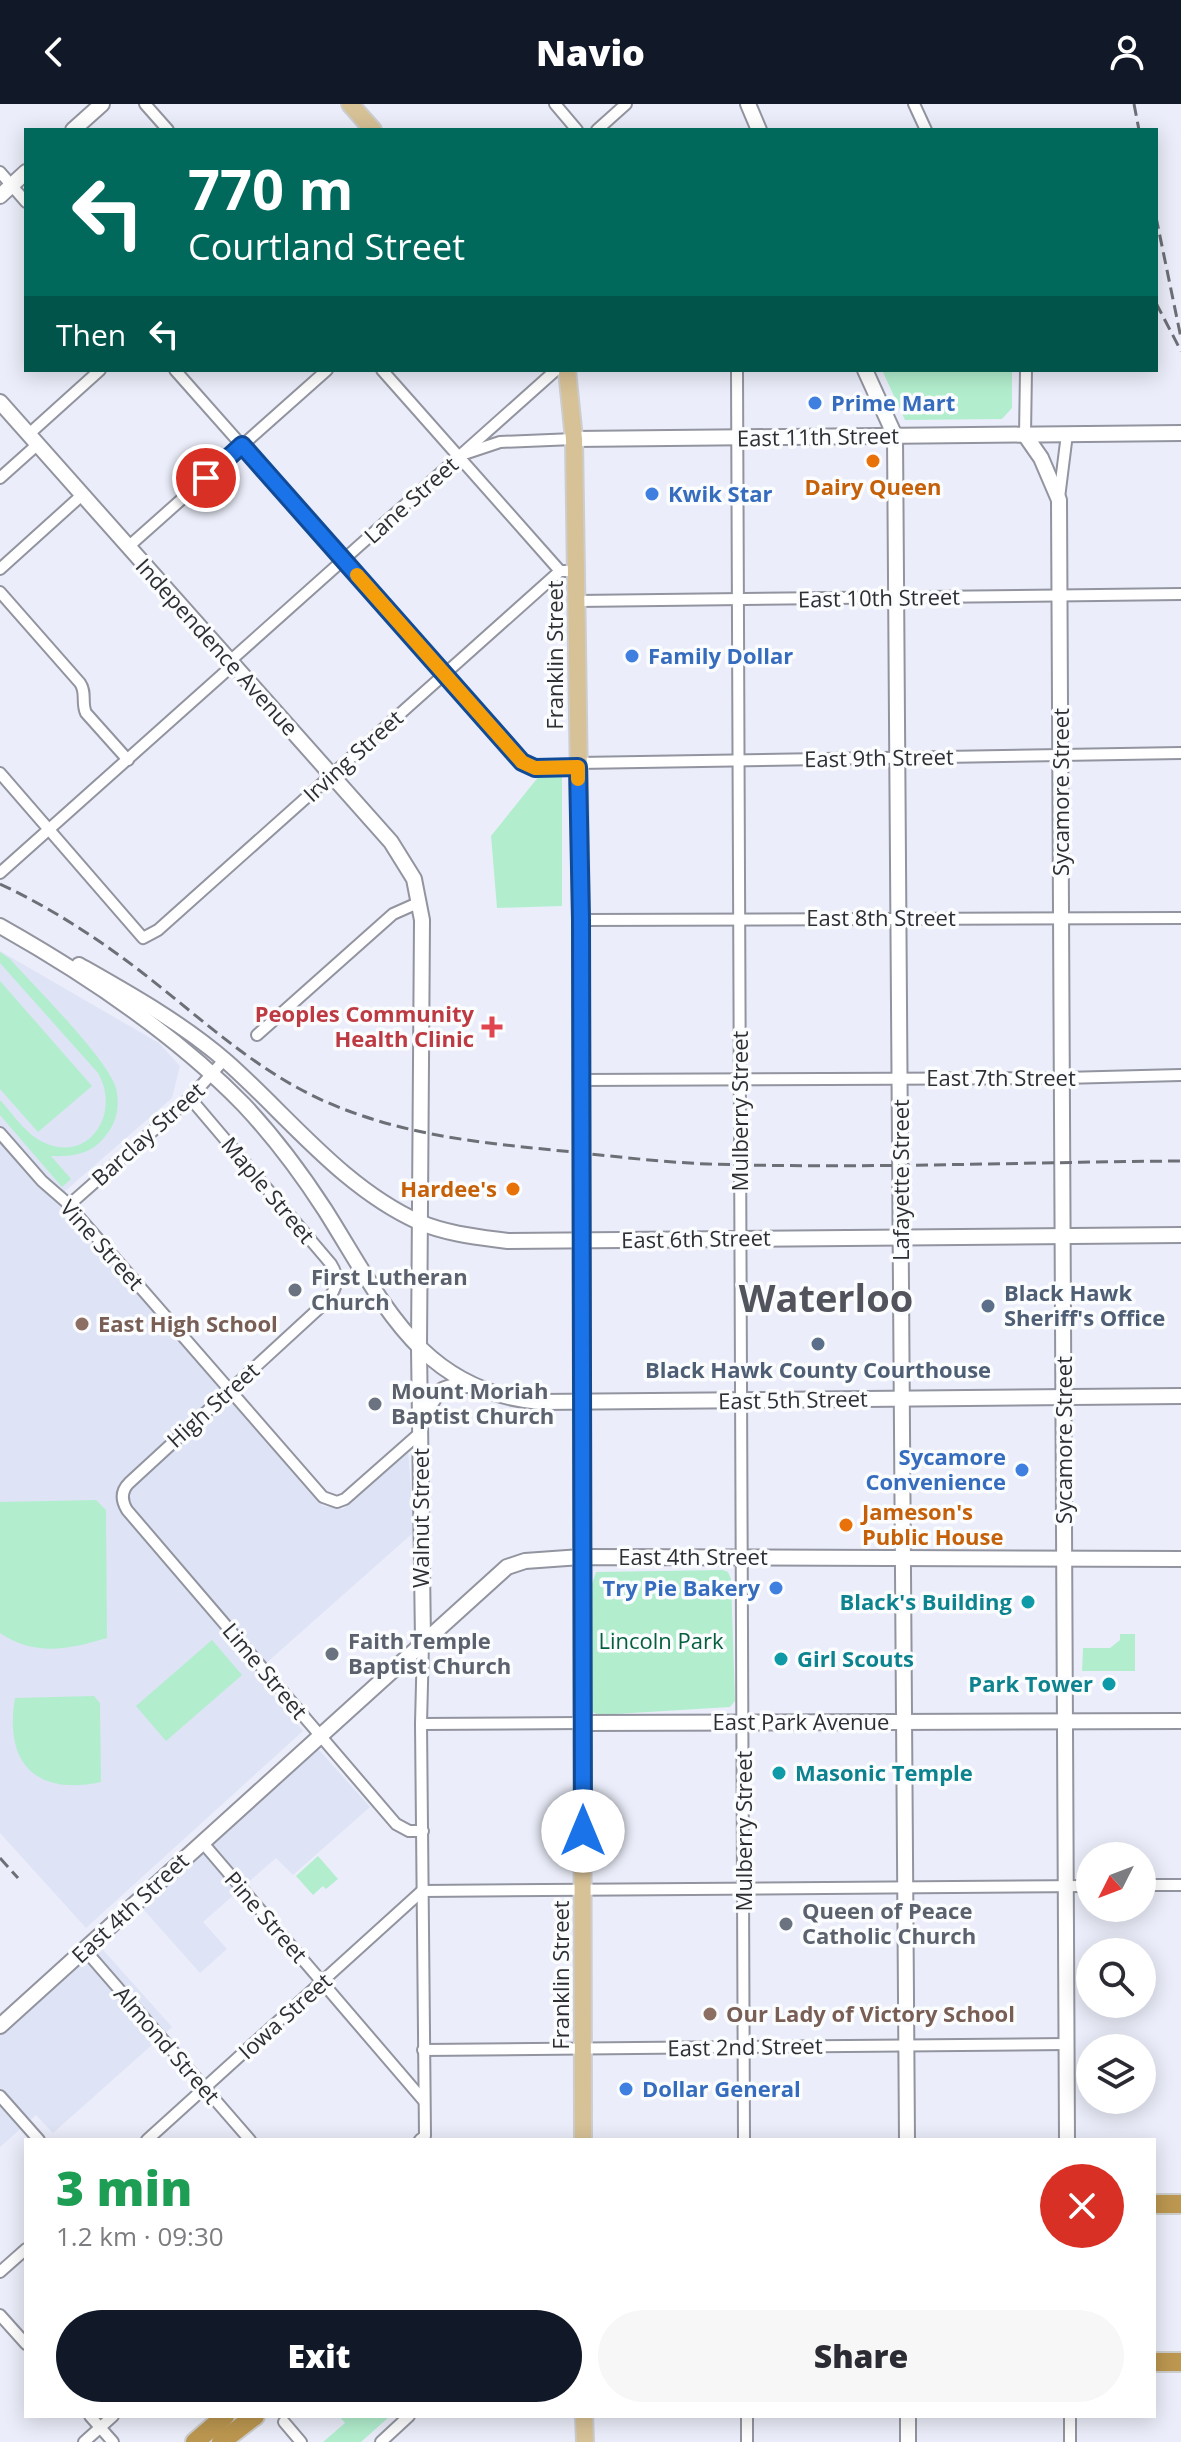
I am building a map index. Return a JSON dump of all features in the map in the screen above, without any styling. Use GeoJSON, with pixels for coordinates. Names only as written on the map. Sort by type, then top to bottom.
{"type":"FeatureCollection","features":[{"type":"Feature","properties":{"kind":"highway"},"geometry":{"type":"LineString","coordinates":[[1156,2204],[1181,2204]]}},
{"type":"Feature","properties":{"kind":"highway"},"geometry":{"type":"LineString","coordinates":[[1156,2362],[1181,2362]]}},
{"type":"Feature","properties":{"kind":"highway"},"geometry":{"type":"LineString","coordinates":[[195,2442],[223,2418]]}},
{"type":"Feature","properties":{"kind":"highway"},"geometry":{"type":"LineString","coordinates":[[221,2442],[252,2418]]}},
{"type":"Feature","properties":{"kind":"main road"},"geometry":{"type":"LineString","coordinates":[[350,104],[371,128]]}},
{"type":"Feature","properties":{"kind":"main road","name":"Franklin Street"},"geometry":{"type":"LineString","coordinates":[[567,372],[574,439],[568,571],[577,601],[581,920],[583,2138]]}},
{"type":"Feature","properties":{"kind":"main road"},"geometry":{"type":"LineString","coordinates":[[584,2418],[585,2442]]}},
{"type":"Feature","properties":{"kind":"street"},"geometry":{"type":"LineString","coordinates":[[75,128],[102,104]]}},
{"type":"Feature","properties":{"kind":"street"},"geometry":{"type":"LineString","coordinates":[[145,104],[166,128]]}},
{"type":"Feature","properties":{"kind":"street"},"geometry":{"type":"LineString","coordinates":[[555,104],[575,128]]}},
{"type":"Feature","properties":{"kind":"street"},"geometry":{"type":"LineString","coordinates":[[599,128],[626,104]]}},
{"type":"Feature","properties":{"kind":"street"},"geometry":{"type":"LineString","coordinates":[[748,104],[758,128]]}},
{"type":"Feature","properties":{"kind":"street"},"geometry":{"type":"LineString","coordinates":[[914,104],[925,128]]}},
{"type":"Feature","properties":{"kind":"street"},"geometry":{"type":"LineString","coordinates":[[0,172],[6,190],[24,201]]}},
{"type":"Feature","properties":{"kind":"street"},"geometry":{"type":"LineString","coordinates":[[6,190],[24,174]]}},
{"type":"Feature","properties":{"kind":"street"},"geometry":{"type":"LineString","coordinates":[[0,478],[98,372]]}},
{"type":"Feature","properties":{"kind":"street","name":"East 9th Street"},"geometry":{"type":"LineString","coordinates":[[177,372],[529,766],[1181,753]]}},
{"type":"Feature","properties":{"kind":"street"},"geometry":{"type":"LineString","coordinates":[[128,547],[325,372]]}},
{"type":"Feature","properties":{"kind":"street"},"geometry":{"type":"LineString","coordinates":[[384,372],[458,457],[568,571]]}},
{"type":"Feature","properties":{"kind":"street","name":"Lane Street"},"geometry":{"type":"LineString","coordinates":[[0,873],[554,372]]}},
{"type":"Feature","properties":{"kind":"street","name":"Mulberry Street"},"geometry":{"type":"LineString","coordinates":[[737,372],[744,2138]]}},
{"type":"Feature","properties":{"kind":"street","name":"Lafayette Street"},"geometry":{"type":"LineString","coordinates":[[866,372],[895,436],[907,2138]]}},
{"type":"Feature","properties":{"kind":"street"},"geometry":{"type":"LineString","coordinates":[[1025,435],[1026,372]]}},
{"type":"Feature","properties":{"kind":"street","name":"Independence Avenue"},"geometry":{"type":"LineString","coordinates":[[0,402],[391,842],[414,879],[420,902]]}},
{"type":"Feature","properties":{"kind":"street","name":"East 11th Street"},"geometry":{"type":"LineString","coordinates":[[458,457],[487,444],[574,439],[1181,433]]}},
{"type":"Feature","properties":{"kind":"street","name":"Sycamore Street"},"geometry":{"type":"LineString","coordinates":[[1067,434],[1059,500],[1067,2138]]}},
{"type":"Feature","properties":{"kind":"street","name":"Sycamore Street"},"geometry":{"type":"LineString","coordinates":[[1025,435],[1041,458],[1059,500]]}},
{"type":"Feature","properties":{"kind":"street"},"geometry":{"type":"LineString","coordinates":[[0,569],[82,495]]}},
{"type":"Feature","properties":{"kind":"street","name":"Irving Street"},"geometry":{"type":"LineString","coordinates":[[50,829],[143,938],[158,930],[445,674],[568,571]]}},
{"type":"Feature","properties":{"kind":"street"},"geometry":{"type":"LineString","coordinates":[[0,592],[80,683],[84,689],[83,707],[86,713],[128,760]]}},
{"type":"Feature","properties":{"kind":"street","name":"East 10th Street"},"geometry":{"type":"LineString","coordinates":[[577,601],[1181,594]]}},
{"type":"Feature","properties":{"kind":"street"},"geometry":{"type":"LineString","coordinates":[[0,773],[50,829]]}},
{"type":"Feature","properties":{"kind":"street"},"geometry":{"type":"LineString","coordinates":[[257,1035],[393,914],[420,902]]}},
{"type":"Feature","properties":{"kind":"street","name":"Walnut Street"},"geometry":{"type":"LineString","coordinates":[[420,902],[422,2138]]}},
{"type":"Feature","properties":{"kind":"street","name":"East 8th Street"},"geometry":{"type":"LineString","coordinates":[[581,920],[1181,918]]}},
{"type":"Feature","properties":{"kind":"street","name":"East 6th Street"},"geometry":{"type":"LineString","coordinates":[[7,929],[70,960],[174,1021],[224,1060],[383,1203],[420,1222],[460,1234],[508,1241],[1181,1235]]}},
{"type":"Feature","properties":{"kind":"street","name":"East 5th Street"},"geometry":{"type":"LineString","coordinates":[[7,929],[143,1018],[213,1074],[288,1157],[325,1210],[382,1304],[419,1348],[449,1374],[470,1385],[523,1401],[582,1402],[1181,1396]]}},
{"type":"Feature","properties":{"kind":"street","name":"Barclay Street"},"geometry":{"type":"LineString","coordinates":[[69,1205],[190,1098],[224,1060]]}},
{"type":"Feature","properties":{"kind":"street","name":"East 7th Street"},"geometry":{"type":"LineString","coordinates":[[580,1080],[1181,1075]]}},
{"type":"Feature","properties":{"kind":"street","name":"Maple Street"},"geometry":{"type":"LineString","coordinates":[[190,1098],[331,1264],[337,1285]]}},
{"type":"Feature","properties":{"kind":"street","name":"Vine Street"},"geometry":{"type":"LineString","coordinates":[[0,1133],[42,1181],[69,1205],[318,1494],[330,1501],[345,1499],[421,1432]]}},
{"type":"Feature","properties":{"kind":"street","name":"High Street"},"geometry":{"type":"LineString","coordinates":[[122,1492],[327,1301],[337,1285]]}},
{"type":"Feature","properties":{"kind":"street"},"geometry":{"type":"LineString","coordinates":[[421,1432],[435,1395],[454,1385],[470,1385]]}},
{"type":"Feature","properties":{"kind":"street","name":"Lime Street"},"geometry":{"type":"LineString","coordinates":[[122,1492],[127,1510],[396,1824],[409,1831],[423,1831]]}},
{"type":"Feature","properties":{"kind":"street","name":"East 4th Street"},"geometry":{"type":"LineString","coordinates":[[0,2026],[507,1567],[525,1561],[581,1557],[1181,1559]]}},
{"type":"Feature","properties":{"kind":"street","name":"East Park Avenue"},"geometry":{"type":"LineString","coordinates":[[421,1724],[1181,1721]]}},
{"type":"Feature","properties":{"kind":"street","name":"Pine Street"},"geometry":{"type":"LineString","coordinates":[[202,1842],[424,2101]]}},
{"type":"Feature","properties":{"kind":"street"},"geometry":{"type":"LineString","coordinates":[[1156,1885],[1181,1885]]}},
{"type":"Feature","properties":{"kind":"street"},"geometry":{"type":"LineString","coordinates":[[422,1891],[1076,1886]]}},
{"type":"Feature","properties":{"kind":"street","name":"Iowa Street"},"geometry":{"type":"LineString","coordinates":[[149,2138],[422,1891]]}},
{"type":"Feature","properties":{"kind":"street","name":"Almond Street"},"geometry":{"type":"LineString","coordinates":[[85,1950],[248,2138]]}},
{"type":"Feature","properties":{"kind":"street","name":"East 2nd Street"},"geometry":{"type":"LineString","coordinates":[[423,2050],[1068,2044]]}},
{"type":"Feature","properties":{"kind":"street"},"geometry":{"type":"LineString","coordinates":[[0,2096],[37,2138]]}},
{"type":"Feature","properties":{"kind":"street"},"geometry":{"type":"LineString","coordinates":[[0,2272],[24,2251]]}},
{"type":"Feature","properties":{"kind":"street"},"geometry":{"type":"LineString","coordinates":[[0,2315],[24,2342]]}},
{"type":"Feature","properties":{"kind":"street"},"geometry":{"type":"LineString","coordinates":[[92,2418],[113,2442]]}},
{"type":"Feature","properties":{"kind":"street"},"geometry":{"type":"LineString","coordinates":[[84,2442],[111,2418]]}},
{"type":"Feature","properties":{"kind":"street"},"geometry":{"type":"LineString","coordinates":[[381,2442],[407,2418]]}},
{"type":"Feature","properties":{"kind":"street"},"geometry":{"type":"LineString","coordinates":[[747,2418],[747,2442]]}},
{"type":"Feature","properties":{"kind":"street"},"geometry":{"type":"LineString","coordinates":[[908,2418],[908,2442]]}},
{"type":"Feature","properties":{"kind":"street"},"geometry":{"type":"LineString","coordinates":[[1070,2418],[1070,2442]]}},
{"type":"Feature","properties":{"kind":"street"},"geometry":{"type":"LineString","coordinates":[[284,2422],[301,2442]]}},
{"type":"Feature","properties":{"kind":"shaded area","name":"East High School"},"geometry":{"type":"Polygon","coordinates":[[[0,951],[159,1043],[180,1066],[172,1098],[56,1199],[323,1506],[343,1509],[408,1449],[414,1532],[255,1673],[303,1731],[86,1928],[0,1833],[0,951]]]}},
{"type":"Feature","properties":{"kind":"shaded area"},"geometry":{"type":"Polygon","coordinates":[[[313,1743],[370,1807],[293,1875],[276,1858],[203,1922],[227,1949],[200,1973],[136,1901],[313,1743]]]}},
{"type":"Feature","properties":{"kind":"shaded area"},"geometry":{"type":"Polygon","coordinates":[[[95,1941],[172,2027],[53,2133],[36,2115],[0,2147],[0,2026],[95,1941]]]}},
{"type":"Feature","properties":{"kind":"green space"},"geometry":{"type":"Polygon","coordinates":[[[883,372],[1012,372],[1012,408],[1002,419],[905,420],[883,372]]]}},
{"type":"Feature","properties":{"kind":"green space"},"geometry":{"type":"Polygon","coordinates":[[[539,776],[562,776],[562,906],[497,908],[491,836],[539,776]]]}},
{"type":"Feature","properties":{"kind":"green space"},"geometry":{"type":"Polygon","coordinates":[[[0,952],[85,1041],[116,1088],[118,1101],[115,1119],[101,1141],[82,1153],[51,1156],[71,1179],[62,1187],[0,1115],[0,1100],[38,1139],[61,1147],[76,1146],[88,1140],[103,1118],[106,1103],[104,1088],[98,1073],[0,963],[0,952]]]}},
{"type":"Feature","properties":{"kind":"green space"},"geometry":{"type":"Polygon","coordinates":[[[0,981],[92,1086],[38,1132],[0,1089],[0,981]]]}},
{"type":"Feature","properties":{"kind":"green space"},"geometry":{"type":"Polygon","coordinates":[[[96,1500],[106,1510],[107,1638],[53,1649],[26,1645],[0,1633],[0,1502],[96,1500]]]}},
{"type":"Feature","properties":{"kind":"green space","name":"Lincoln Park"},"geometry":{"type":"Polygon","coordinates":[[[596,1572],[728,1572],[731,1579],[735,1701],[730,1707],[599,1715],[592,1712],[592,1584],[596,1572]]]}},
{"type":"Feature","properties":{"kind":"green space"},"geometry":{"type":"Polygon","coordinates":[[[1120,1634],[1135,1634],[1135,1671],[1082,1671],[1083,1648],[1110,1648],[1120,1640],[1120,1634]]]}},
{"type":"Feature","properties":{"kind":"green space"},"geometry":{"type":"Polygon","coordinates":[[[212,1640],[242,1675],[166,1741],[136,1706],[212,1640]]]}},
{"type":"Feature","properties":{"kind":"green space"},"geometry":{"type":"Polygon","coordinates":[[[94,1696],[100,1703],[101,1782],[58,1784],[42,1779],[29,1770],[20,1757],[15,1741],[15,1698],[94,1696]]]}},
{"type":"Feature","properties":{"kind":"green space"},"geometry":{"type":"Polygon","coordinates":[[[318,1856],[338,1879],[313,1895],[296,1876],[318,1856]]]}},
{"type":"Feature","properties":{"kind":"green space"},"geometry":{"type":"Polygon","coordinates":[[[341,2418],[388,2418],[361,2442],[323,2442],[345,2423],[341,2418]]]}},
{"type":"Feature","properties":{"kind":"railway"},"geometry":{"type":"LineString","coordinates":[[1134,104],[1139,128]]}},
{"type":"Feature","properties":{"kind":"railway"},"geometry":{"type":"LineString","coordinates":[[1158,227],[1181,338]]}},
{"type":"Feature","properties":{"kind":"railway"},"geometry":{"type":"LineString","coordinates":[[1158,307],[1181,351]]}},
{"type":"Feature","properties":{"kind":"railway"},"geometry":{"type":"LineString","coordinates":[[0,884],[56,914],[110,949],[230,1043],[275,1074],[353,1113],[412,1130],[501,1145],[708,1164],[885,1166],[1181,1161]]}},
{"type":"Feature","properties":{"kind":"railway"},"geometry":{"type":"LineString","coordinates":[[0,1858],[18,1878]]}},
{"type":"Feature","properties":{"kind":"slow traffic"},"geometry":{"type":"LineString","coordinates":[[357,575],[522,762],[535,768],[578,767],[578,779]]}},
{"type":"Feature","properties":{"kind":"place","name":"Prime Mart"},"geometry":{"type":"Point","coordinates":[815,403]}},
{"type":"Feature","properties":{"kind":"place","name":"Dairy Queen"},"geometry":{"type":"Point","coordinates":[873,461]}},
{"type":"Feature","properties":{"kind":"place","name":"Kwik Star"},"geometry":{"type":"Point","coordinates":[652,494]}},
{"type":"Feature","properties":{"kind":"place","name":"Family Dollar"},"geometry":{"type":"Point","coordinates":[632,656]}},
{"type":"Feature","properties":{"kind":"place","name":"Peoples Community Health Clinic"},"geometry":{"type":"Point","coordinates":[492,1027]}},
{"type":"Feature","properties":{"kind":"place","name":"Hardee's"},"geometry":{"type":"Point","coordinates":[513,1189]}},
{"type":"Feature","properties":{"kind":"place","name":"First Lutheran Church"},"geometry":{"type":"Point","coordinates":[295,1290]}},
{"type":"Feature","properties":{"kind":"place","name":"Black Hawk Sheriff's Office"},"geometry":{"type":"Point","coordinates":[988,1306]}},
{"type":"Feature","properties":{"kind":"place","name":"East High School"},"geometry":{"type":"Point","coordinates":[82,1324]}},
{"type":"Feature","properties":{"kind":"place","name":"Black Hawk County Courthouse"},"geometry":{"type":"Point","coordinates":[818,1344]}},
{"type":"Feature","properties":{"kind":"place","name":"Mount Moriah Baptist Church"},"geometry":{"type":"Point","coordinates":[375,1404]}},
{"type":"Feature","properties":{"kind":"place","name":"Sycamore Convenience"},"geometry":{"type":"Point","coordinates":[1022,1470]}},
{"type":"Feature","properties":{"kind":"place","name":"Jameson's Public House"},"geometry":{"type":"Point","coordinates":[846,1525]}},
{"type":"Feature","properties":{"kind":"place","name":"Try Pie Bakery"},"geometry":{"type":"Point","coordinates":[776,1588]}},
{"type":"Feature","properties":{"kind":"place","name":"Black's Building"},"geometry":{"type":"Point","coordinates":[1028,1602]}},
{"type":"Feature","properties":{"kind":"place","name":"Faith Temple Baptist Church"},"geometry":{"type":"Point","coordinates":[332,1654]}},
{"type":"Feature","properties":{"kind":"place","name":"Girl Scouts"},"geometry":{"type":"Point","coordinates":[781,1659]}},
{"type":"Feature","properties":{"kind":"place","name":"Park Tower"},"geometry":{"type":"Point","coordinates":[1109,1684]}},
{"type":"Feature","properties":{"kind":"place","name":"Masonic Temple"},"geometry":{"type":"Point","coordinates":[779,1773]}},
{"type":"Feature","properties":{"kind":"place","name":"Queen of Peace Catholic Church"},"geometry":{"type":"Point","coordinates":[786,1924]}},
{"type":"Feature","properties":{"kind":"place","name":"Our Lady of Victory School"},"geometry":{"type":"Point","coordinates":[710,2014]}},
{"type":"Feature","properties":{"kind":"place","name":"Dollar General"},"geometry":{"type":"Point","coordinates":[626,2089]}},
{"type":"Feature","properties":{"kind":"district","name":"Waterloo"},"geometry":{"type":"Point","coordinates":[826,1299]}},
{"type":"Feature","properties":{"kind":"route"},"geometry":{"type":"LineString","coordinates":[[206,478],[242,445],[522,762],[535,768],[578,767],[583,1831]]}}]}
